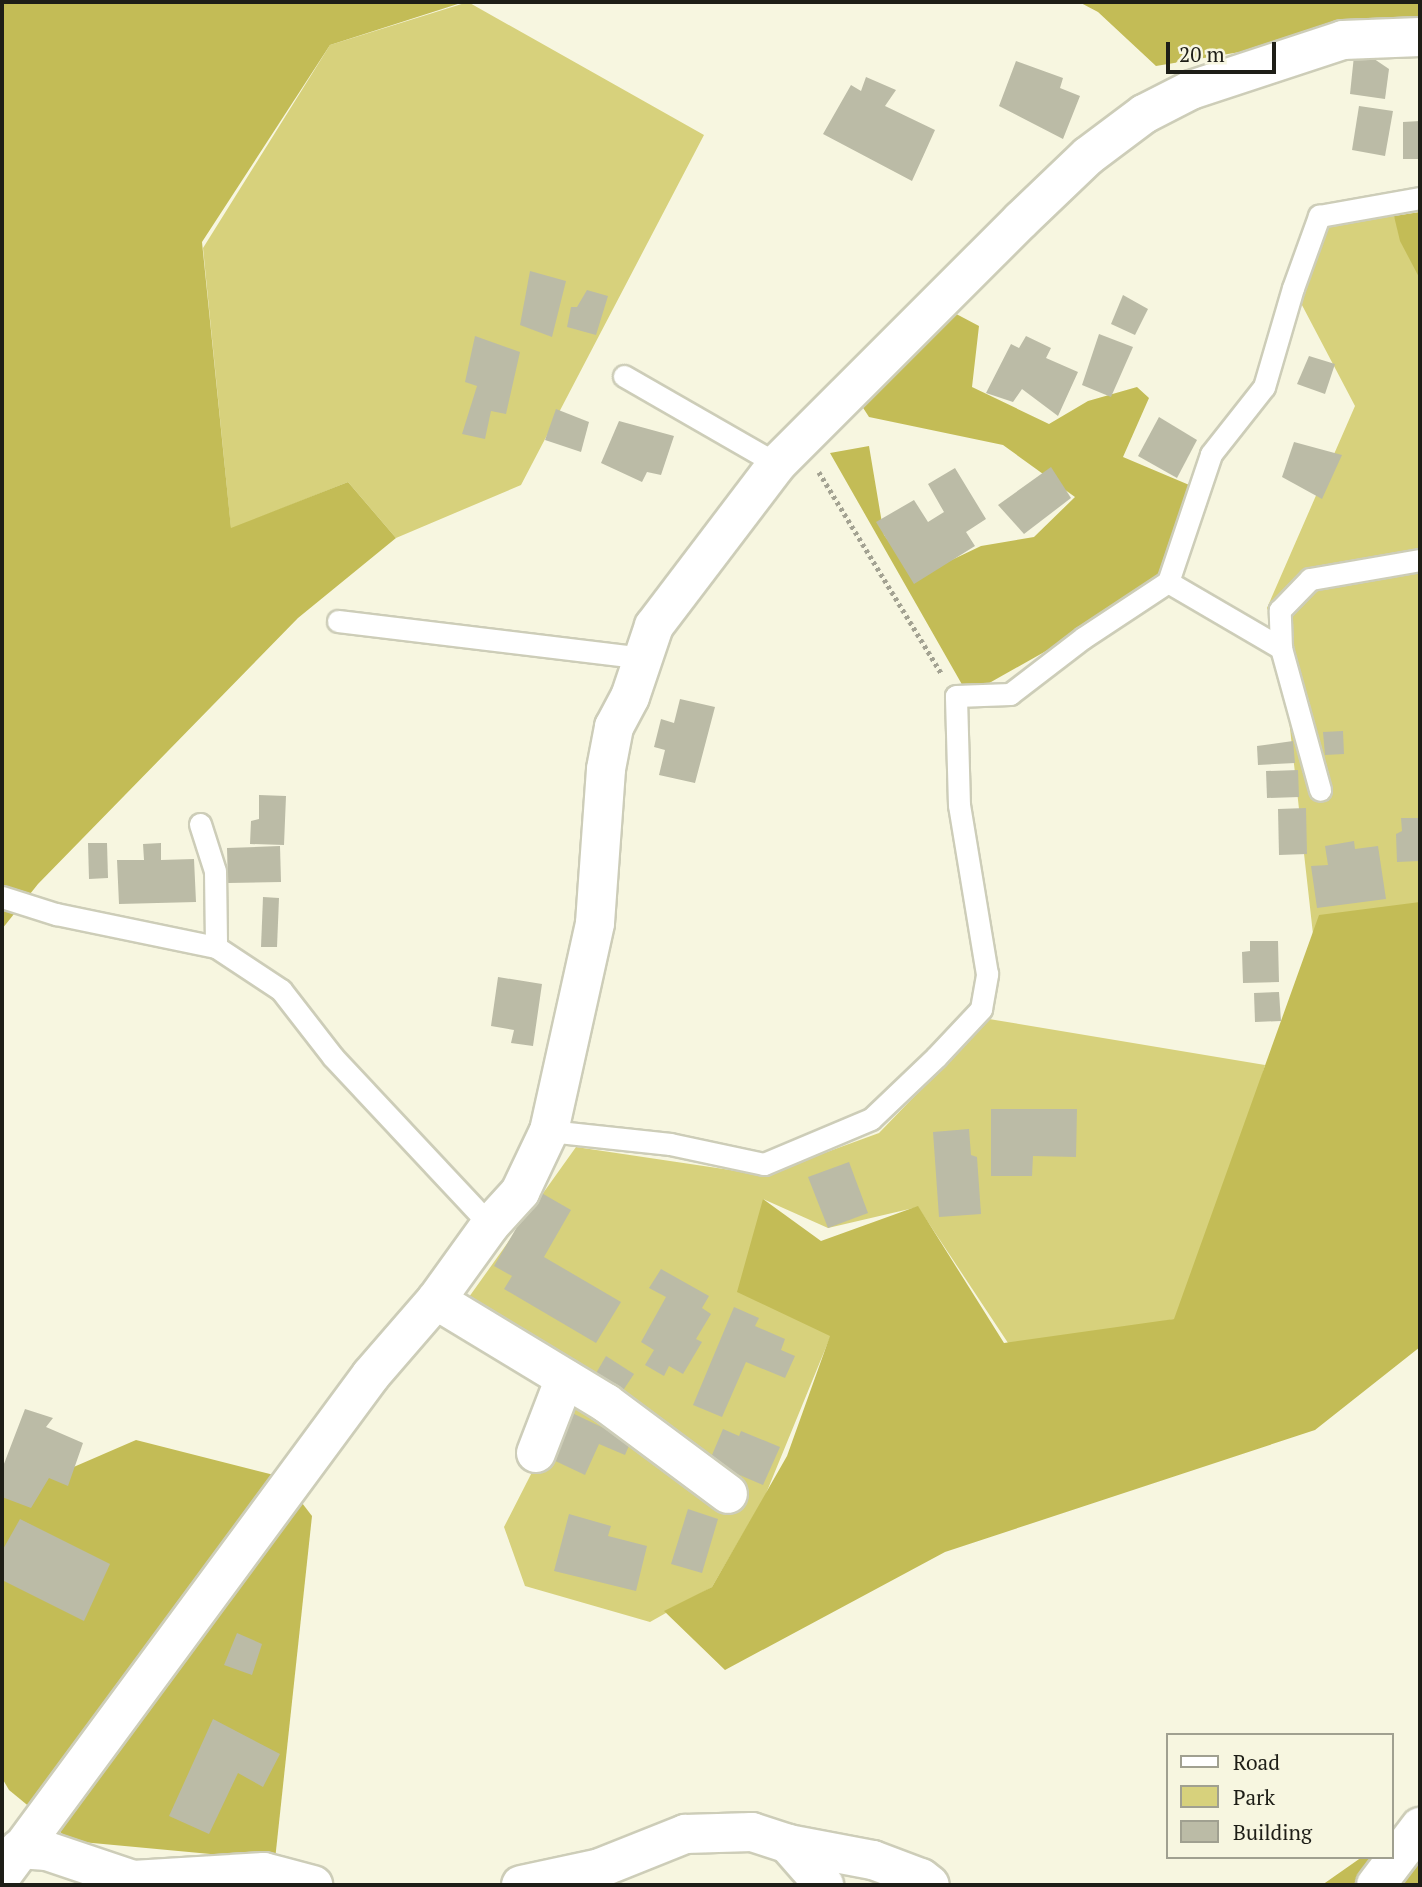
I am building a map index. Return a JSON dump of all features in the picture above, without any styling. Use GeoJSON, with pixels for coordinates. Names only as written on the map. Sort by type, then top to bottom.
{"type":"FeatureCollection","features":[{"type":"Feature","properties":{"kind":"street"},"geometry":{"type":"LineString","coordinates":[[10,1862],[370,1376],[436,1300],[490,1225],[520,1192],[549,1131],[595,923],[606,769],[612,738],[654,626],[788,452],[956,282],[1088,156],[1144,114],[1191,90],[1343,40],[1420,37]]}},
{"type":"Feature","properties":{"kind":"street"},"geometry":{"type":"LineString","coordinates":[[436,1300],[606,1403],[728,1494]]}},
{"type":"Feature","properties":{"kind":"street"},"geometry":{"type":"LineString","coordinates":[[536,1454],[565,1378]]}},
{"type":"Feature","properties":{"kind":"street"},"geometry":{"type":"LineString","coordinates":[[1376,1885],[1420,1827]]}},
{"type":"Feature","properties":{"kind":"street"},"geometry":{"type":"LineString","coordinates":[[520,1885],[600,1868],[685,1833],[752,1832],[788,1843],[873,1860],[921,1878],[930,1885]]}},
{"type":"Feature","properties":{"kind":"street"},"geometry":{"type":"LineString","coordinates":[[788,1843],[824,1885]]}},
{"type":"Feature","properties":{"kind":"street"},"geometry":{"type":"LineString","coordinates":[[10,1862],[47,1850],[133,1880],[264,1872],[313,1885]]}},
{"type":"Feature","properties":{"kind":"lane"},"geometry":{"type":"LineString","coordinates":[[549,1131],[670,1144],[764,1164],[871,1119],[936,1057],[981,1009],[987,974],[959,805],[956,695],[1010,694],[1083,638],[1168,582],[1211,454],[1264,387],[1293,288],[1319,216],[1420,198]]}},
{"type":"Feature","properties":{"kind":"lane"},"geometry":{"type":"LineString","coordinates":[[624,376],[788,452]]}},
{"type":"Feature","properties":{"kind":"lane"},"geometry":{"type":"LineString","coordinates":[[1320,790],[1281,648],[1280,610],[1310,579],[1420,560]]}},
{"type":"Feature","properties":{"kind":"lane"},"geometry":{"type":"LineString","coordinates":[[1168,582],[1281,648]]}},
{"type":"Feature","properties":{"kind":"lane"},"geometry":{"type":"LineString","coordinates":[[338,621],[643,659]]}},
{"type":"Feature","properties":{"kind":"lane"},"geometry":{"type":"LineString","coordinates":[[200,824],[215,871],[216,947]]}},
{"type":"Feature","properties":{"kind":"lane"},"geometry":{"type":"LineString","coordinates":[[2,897],[56,914],[216,947],[281,990],[333,1057],[490,1225]]}},
{"type":"Feature","properties":{"kind":"path"},"geometry":{"type":"LineString","coordinates":[[788,452],[956,695]]}},
{"type":"Feature","properties":{"kind":"green space"},"geometry":{"type":"Polygon","coordinates":[[[468,2],[704,135],[521,485],[396,538],[348,482],[231,529],[203,248],[330,45],[468,2]]]}},
{"type":"Feature","properties":{"kind":"green space"},"geometry":{"type":"Polygon","coordinates":[[[1319,216],[1394,216],[1420,266],[1420,907],[1313,934],[1281,648],[1267,608],[1355,406],[1293,288],[1319,216]]]}},
{"type":"Feature","properties":{"kind":"green space"},"geometry":{"type":"Polygon","coordinates":[[[989,1019],[1265,1065],[1194,1315],[1014,1352],[918,1207],[828,1228],[763,1199],[831,1335],[765,1496],[712,1587],[650,1622],[525,1586],[504,1527],[576,1386],[469,1297],[576,1147],[764,1175],[879,1133],[989,1019]]]}},
{"type":"Feature","properties":{"kind":"shaded area"},"geometry":{"type":"Polygon","coordinates":[[[2,2],[464,2],[330,45],[202,242],[231,528],[348,482],[396,538],[298,618],[38,884],[2,929],[2,2]]]}},
{"type":"Feature","properties":{"kind":"shaded area"},"geometry":{"type":"Polygon","coordinates":[[[1079,2],[1420,2],[1420,42],[1246,51],[1156,66],[1098,12],[1079,2]]]}},
{"type":"Feature","properties":{"kind":"shaded area"},"geometry":{"type":"Polygon","coordinates":[[[1420,212],[1420,279],[1400,241],[1394,216],[1420,212]]]}},
{"type":"Feature","properties":{"kind":"shaded area"},"geometry":{"type":"Polygon","coordinates":[[[943,307],[979,326],[972,387],[1049,424],[1088,401],[1137,387],[1149,398],[1123,457],[1194,487],[1168,582],[968,695],[830,453],[869,446],[884,535],[916,577],[981,546],[1034,537],[1075,497],[1003,445],[869,417],[858,400],[943,307]]]}},
{"type":"Feature","properties":{"kind":"shaded area"},"geometry":{"type":"Polygon","coordinates":[[[1420,902],[1420,1347],[1315,1430],[945,1552],[725,1670],[664,1611],[712,1587],[787,1456],[830,1336],[737,1292],[763,1199],[821,1241],[918,1206],[1004,1343],[1174,1319],[1319,915],[1420,902]]]}},
{"type":"Feature","properties":{"kind":"shaded area"},"geometry":{"type":"Polygon","coordinates":[[[136,1440],[282,1477],[312,1516],[275,1860],[71,1841],[9,1790],[2,1778],[2,1498],[136,1440]]]}},
{"type":"Feature","properties":{"kind":"shaded area"},"geometry":{"type":"Polygon","coordinates":[[[1420,1817],[1420,1885],[1322,1885],[1359,1859],[1394,1859],[1394,1854],[1420,1817]]]}},
{"type":"Feature","properties":{"kind":"building"},"geometry":{"type":"Polygon","coordinates":[[[1355,46],[1389,69],[1385,99],[1350,94],[1355,46]]]}},
{"type":"Feature","properties":{"kind":"building"},"geometry":{"type":"Polygon","coordinates":[[[1016,61],[1063,78],[1060,88],[1080,96],[1063,139],[999,106],[1016,61]]]}},
{"type":"Feature","properties":{"kind":"building"},"geometry":{"type":"Polygon","coordinates":[[[866,77],[896,90],[885,106],[935,130],[912,181],[823,134],[851,85],[861,91],[866,77]]]}},
{"type":"Feature","properties":{"kind":"building"},"geometry":{"type":"Polygon","coordinates":[[[1359,106],[1393,111],[1385,156],[1352,150],[1359,106]]]}},
{"type":"Feature","properties":{"kind":"building"},"geometry":{"type":"Polygon","coordinates":[[[1420,121],[1420,159],[1403,159],[1403,122],[1420,121]]]}},
{"type":"Feature","properties":{"kind":"building"},"geometry":{"type":"Polygon","coordinates":[[[530,271],[566,281],[552,337],[520,325],[530,271]]]}},
{"type":"Feature","properties":{"kind":"building"},"geometry":{"type":"Polygon","coordinates":[[[587,290],[608,296],[596,335],[567,327],[571,307],[577,307],[587,290]]]}},
{"type":"Feature","properties":{"kind":"building"},"geometry":{"type":"Polygon","coordinates":[[[1123,295],[1148,309],[1135,335],[1111,324],[1123,295]]]}},
{"type":"Feature","properties":{"kind":"building"},"geometry":{"type":"Polygon","coordinates":[[[1099,334],[1133,347],[1111,397],[1082,385],[1099,334]]]}},
{"type":"Feature","properties":{"kind":"building"},"geometry":{"type":"Polygon","coordinates":[[[475,336],[520,352],[506,414],[491,411],[485,439],[462,434],[477,386],[465,382],[475,336]]]}},
{"type":"Feature","properties":{"kind":"building"},"geometry":{"type":"Polygon","coordinates":[[[1026,336],[1051,348],[1046,358],[1078,372],[1058,416],[1022,389],[1013,402],[986,393],[1011,344],[1019,348],[1026,336]]]}},
{"type":"Feature","properties":{"kind":"building"},"geometry":{"type":"Polygon","coordinates":[[[1309,356],[1335,364],[1325,394],[1297,384],[1309,356]]]}},
{"type":"Feature","properties":{"kind":"building"},"geometry":{"type":"Polygon","coordinates":[[[556,409],[589,422],[581,452],[545,440],[556,409]]]}},
{"type":"Feature","properties":{"kind":"building"},"geometry":{"type":"Polygon","coordinates":[[[1159,417],[1197,440],[1177,478],[1138,456],[1159,417]]]}},
{"type":"Feature","properties":{"kind":"building"},"geometry":{"type":"Polygon","coordinates":[[[619,421],[674,436],[661,475],[647,472],[642,482],[601,463],[619,421]]]}},
{"type":"Feature","properties":{"kind":"building"},"geometry":{"type":"Polygon","coordinates":[[[1294,442],[1342,455],[1322,499],[1282,477],[1294,442]]]}},
{"type":"Feature","properties":{"kind":"building"},"geometry":{"type":"Polygon","coordinates":[[[1051,467],[1071,498],[1024,534],[998,505],[1051,467]]]}},
{"type":"Feature","properties":{"kind":"building"},"geometry":{"type":"Polygon","coordinates":[[[955,468],[986,519],[966,532],[975,546],[914,584],[876,522],[914,500],[928,522],[944,512],[928,484],[955,468]]]}},
{"type":"Feature","properties":{"kind":"building"},"geometry":{"type":"Polygon","coordinates":[[[680,699],[715,707],[695,783],[659,775],[665,750],[654,747],[661,719],[674,723],[680,699]]]}},
{"type":"Feature","properties":{"kind":"building"},"geometry":{"type":"Polygon","coordinates":[[[1343,731],[1344,754],[1325,755],[1323,732],[1343,731]]]}},
{"type":"Feature","properties":{"kind":"building"},"geometry":{"type":"Polygon","coordinates":[[[1293,741],[1295,763],[1258,765],[1257,746],[1293,741]]]}},
{"type":"Feature","properties":{"kind":"building"},"geometry":{"type":"Polygon","coordinates":[[[1298,770],[1299,797],[1267,798],[1266,771],[1298,770]]]}},
{"type":"Feature","properties":{"kind":"building"},"geometry":{"type":"Polygon","coordinates":[[[259,795],[286,796],[284,845],[250,844],[251,821],[259,819],[259,795]]]}},
{"type":"Feature","properties":{"kind":"building"},"geometry":{"type":"Polygon","coordinates":[[[1306,808],[1307,854],[1279,855],[1278,809],[1306,808]]]}},
{"type":"Feature","properties":{"kind":"building"},"geometry":{"type":"Polygon","coordinates":[[[1401,818],[1420,818],[1420,861],[1397,862],[1396,834],[1402,831],[1401,818]]]}},
{"type":"Feature","properties":{"kind":"building"},"geometry":{"type":"Polygon","coordinates":[[[1354,841],[1355,849],[1378,846],[1386,899],[1317,908],[1311,866],[1328,865],[1325,846],[1354,841]]]}},
{"type":"Feature","properties":{"kind":"building"},"geometry":{"type":"Polygon","coordinates":[[[88,843],[107,843],[108,878],[89,879],[88,843]]]}},
{"type":"Feature","properties":{"kind":"building"},"geometry":{"type":"Polygon","coordinates":[[[161,843],[161,860],[194,859],[196,902],[119,904],[117,860],[144,860],[143,844],[161,843]]]}},
{"type":"Feature","properties":{"kind":"building"},"geometry":{"type":"Polygon","coordinates":[[[280,846],[281,882],[228,883],[227,848],[280,846]]]}},
{"type":"Feature","properties":{"kind":"building"},"geometry":{"type":"Polygon","coordinates":[[[263,897],[279,898],[277,947],[261,947],[263,897]]]}},
{"type":"Feature","properties":{"kind":"building"},"geometry":{"type":"Polygon","coordinates":[[[1250,941],[1278,941],[1279,982],[1243,983],[1242,952],[1250,951],[1250,941]]]}},
{"type":"Feature","properties":{"kind":"building"},"geometry":{"type":"Polygon","coordinates":[[[498,977],[542,984],[533,1046],[511,1043],[514,1030],[491,1026],[498,977]]]}},
{"type":"Feature","properties":{"kind":"building"},"geometry":{"type":"Polygon","coordinates":[[[1279,992],[1281,1021],[1255,1022],[1254,993],[1279,992]]]}},
{"type":"Feature","properties":{"kind":"building"},"geometry":{"type":"Polygon","coordinates":[[[991,1109],[1077,1109],[1076,1157],[1033,1156],[1032,1176],[991,1176],[991,1109]]]}},
{"type":"Feature","properties":{"kind":"building"},"geometry":{"type":"Polygon","coordinates":[[[969,1129],[971,1155],[977,1157],[981,1214],[939,1217],[933,1132],[969,1129]]]}},
{"type":"Feature","properties":{"kind":"building"},"geometry":{"type":"Polygon","coordinates":[[[849,1162],[868,1213],[828,1228],[808,1177],[849,1162]]]}},
{"type":"Feature","properties":{"kind":"building"},"geometry":{"type":"Polygon","coordinates":[[[538,1191],[571,1210],[544,1257],[621,1302],[596,1343],[504,1289],[512,1276],[494,1266],[538,1191]]]}},
{"type":"Feature","properties":{"kind":"building"},"geometry":{"type":"Polygon","coordinates":[[[661,1269],[709,1296],[702,1308],[711,1314],[696,1339],[702,1342],[683,1374],[669,1366],[664,1376],[645,1365],[654,1350],[641,1342],[666,1297],[649,1288],[661,1269]]]}},
{"type":"Feature","properties":{"kind":"building"},"geometry":{"type":"Polygon","coordinates":[[[734,1307],[759,1318],[755,1326],[785,1339],[781,1350],[795,1356],[785,1378],[746,1362],[722,1417],[693,1405],[734,1307]]]}},
{"type":"Feature","properties":{"kind":"building"},"geometry":{"type":"Polygon","coordinates":[[[606,1356],[634,1374],[622,1392],[595,1375],[606,1356]]]}},
{"type":"Feature","properties":{"kind":"building"},"geometry":{"type":"Polygon","coordinates":[[[25,1409],[53,1418],[46,1427],[83,1443],[68,1486],[49,1478],[31,1508],[2,1497],[2,1469],[25,1409]]]}},
{"type":"Feature","properties":{"kind":"building"},"geometry":{"type":"Polygon","coordinates":[[[570,1412],[631,1441],[625,1455],[599,1444],[585,1475],[549,1458],[570,1412]]]}},
{"type":"Feature","properties":{"kind":"building"},"geometry":{"type":"Polygon","coordinates":[[[723,1429],[739,1436],[741,1431],[780,1447],[763,1485],[709,1462],[723,1429]]]}},
{"type":"Feature","properties":{"kind":"building"},"geometry":{"type":"Polygon","coordinates":[[[688,1509],[718,1519],[702,1573],[671,1564],[688,1509]]]}},
{"type":"Feature","properties":{"kind":"building"},"geometry":{"type":"Polygon","coordinates":[[[569,1514],[611,1526],[608,1536],[647,1546],[636,1591],[554,1571],[569,1514]]]}},
{"type":"Feature","properties":{"kind":"building"},"geometry":{"type":"Polygon","coordinates":[[[20,1519],[110,1564],[84,1621],[2,1580],[2,1551],[20,1519]]]}},
{"type":"Feature","properties":{"kind":"building"},"geometry":{"type":"Polygon","coordinates":[[[237,1633],[262,1644],[252,1675],[224,1665],[237,1633]]]}},
{"type":"Feature","properties":{"kind":"building"},"geometry":{"type":"Polygon","coordinates":[[[213,1719],[280,1754],[263,1787],[238,1773],[209,1834],[169,1816],[213,1719]]]}}]}
